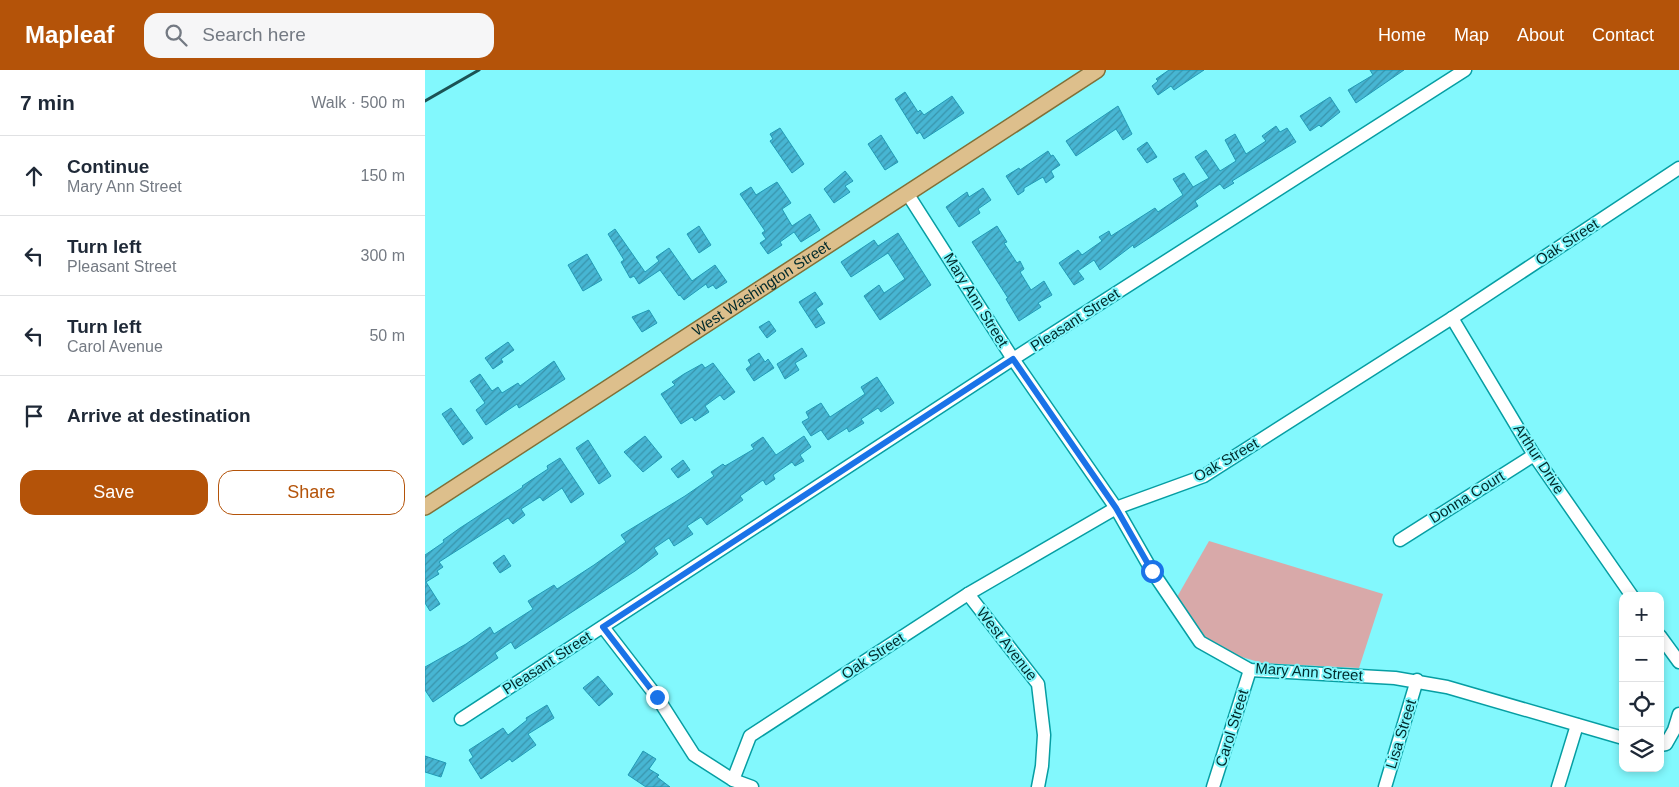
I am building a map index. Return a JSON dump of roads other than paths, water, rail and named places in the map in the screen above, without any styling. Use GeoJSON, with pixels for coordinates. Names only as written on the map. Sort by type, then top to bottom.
{"type":"FeatureCollection","features":[{"type":"Feature","properties":{"kind":"main road","name":"West Washington Street"},"geometry":{"type":"LineString","coordinates":[[425,507],[1097,70]]}},
{"type":"Feature","properties":{"kind":"street","name":"Pleasant Street"},"geometry":{"type":"LineString","coordinates":[[461,719],[1013,359],[1465,70]]}},
{"type":"Feature","properties":{"kind":"street","name":"Oak Street"},"geometry":{"type":"LineString","coordinates":[[733,780],[750,736],[968,594],[1116,508],[1204,476],[1452,318],[1679,168]]}},
{"type":"Feature","properties":{"kind":"street","name":"Mary Ann Street"},"geometry":{"type":"LineString","coordinates":[[907,193],[1013,359],[1116,508],[1152,571],[1200,642],[1250,670],[1417,680],[1447,686],[1619,737]]}},
{"type":"Feature","properties":{"kind":"street","name":"Arthur Drive"},"geometry":{"type":"LineString","coordinates":[[1452,318],[1534,456],[1629,592]]}},
{"type":"Feature","properties":{"kind":"street","name":"Donna Court"},"geometry":{"type":"LineString","coordinates":[[1400,540],[1534,456]]}},
{"type":"Feature","properties":{"kind":"street","name":"West Avenue"},"geometry":{"type":"LineString","coordinates":[[968,594],[1039,684],[1044,735],[1042,766],[1038,787]]}},
{"type":"Feature","properties":{"kind":"street"},"geometry":{"type":"LineString","coordinates":[[603,627],[657,697],[694,755],[733,780],[751,787]]}},
{"type":"Feature","properties":{"kind":"street"},"geometry":{"type":"LineString","coordinates":[[1661,637],[1679,662]]}},
{"type":"Feature","properties":{"kind":"street","name":"Carol Street"},"geometry":{"type":"LineString","coordinates":[[1213,787],[1250,670]]}},
{"type":"Feature","properties":{"kind":"street","name":"Lisa Street"},"geometry":{"type":"LineString","coordinates":[[1385,787],[1417,680]]}},
{"type":"Feature","properties":{"kind":"street"},"geometry":{"type":"LineString","coordinates":[[1664,743],[1675,730],[1679,714]]}},
{"type":"Feature","properties":{"kind":"street"},"geometry":{"type":"LineString","coordinates":[[1558,787],[1577,725]]}},
{"type":"Feature","properties":{"kind":"railway"},"geometry":{"type":"LineString","coordinates":[[425,101],[479,70]]}}]}
